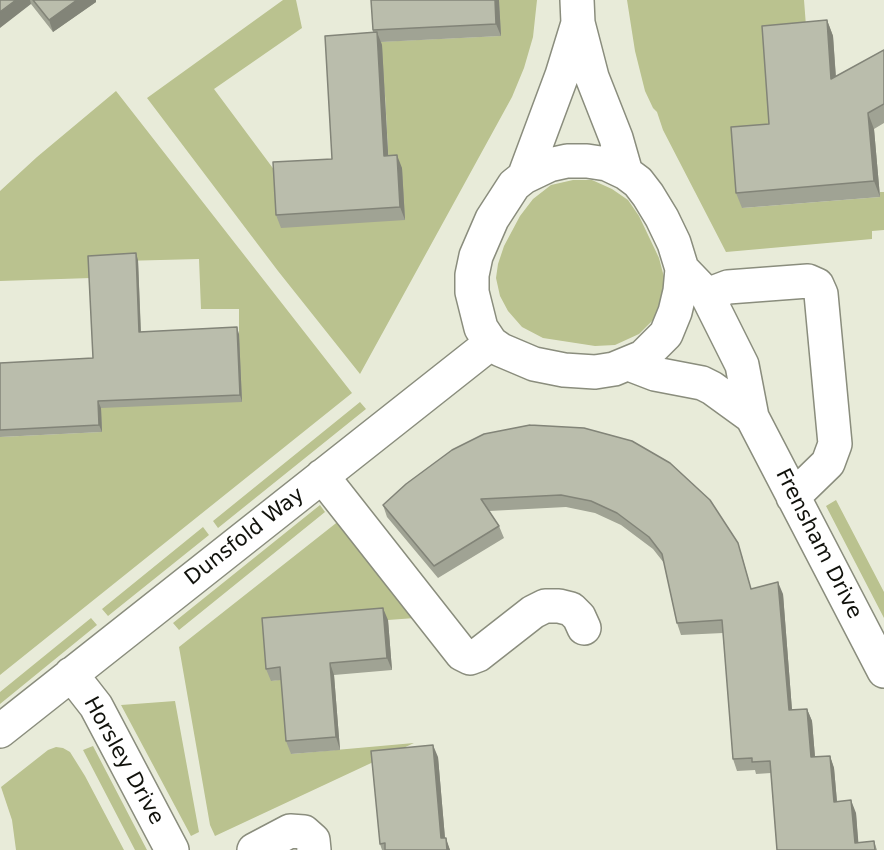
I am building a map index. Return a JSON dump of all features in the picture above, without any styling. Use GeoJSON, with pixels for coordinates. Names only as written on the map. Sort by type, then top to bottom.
{"type":"FeatureCollection","features":[{"type":"Feature","properties":{"kind":"street","name":"Frensham Drive"},"geometry":{"type":"LineString","coordinates":[[578,12],[592,77],[616,138],[626,173]]}},
{"type":"Feature","properties":{"kind":"street","name":"Frensham Drive"},"geometry":{"type":"LineString","coordinates":[[524,177],[562,75],[578,12]]}},
{"type":"Feature","properties":{"kind":"street","name":"Frensham Drive"},"geometry":{"type":"LineString","coordinates":[[567,161],[587,161],[607,164],[626,173],[643,188],[662,218],[674,243],[682,269],[675,312],[666,334],[643,357],[614,369],[595,372],[564,370],[517,358],[491,343],[481,327],[475,309],[472,275],[476,255],[492,219],[514,185],[524,177],[549,165],[567,161]]}},
{"type":"Feature","properties":{"kind":"street","name":"Frensham Drive"},"geometry":{"type":"LineString","coordinates":[[682,269],[707,295],[742,365],[752,417],[884,671]]}},
{"type":"Feature","properties":{"kind":"street"},"geometry":{"type":"LineString","coordinates":[[707,295],[729,287],[808,281],[817,285],[821,294],[835,444],[828,463],[793,497]]}},
{"type":"Feature","properties":{"kind":"street","name":"Dunsfold Way"},"geometry":{"type":"LineString","coordinates":[[0,731],[491,343]]}},
{"type":"Feature","properties":{"kind":"street","name":"Frensham Drive"},"geometry":{"type":"LineString","coordinates":[[629,364],[655,374],[702,383],[752,417]]}},
{"type":"Feature","properties":{"kind":"street"},"geometry":{"type":"LineString","coordinates":[[322,476],[462,654],[470,658],[478,655],[533,612],[545,606],[571,609],[579,616],[584,628]]}},
{"type":"Feature","properties":{"kind":"street","name":"Horsley Drive"},"geometry":{"type":"LineString","coordinates":[[71,674],[96,706],[172,850]]}},
{"type":"Feature","properties":{"kind":"street"},"geometry":{"type":"LineString","coordinates":[[254,850],[290,831],[304,832],[313,840],[314,850]]}},
{"type":"Feature","properties":{"kind":"green space"},"geometry":{"type":"Polygon","coordinates":[[[283,0],[296,0],[302,28],[214,89],[278,175],[389,169],[385,95],[377,42],[500,36],[499,0],[537,0],[533,37],[512,97],[360,374],[278,271],[147,98],[283,0]]]}},
{"type":"Feature","properties":{"kind":"green space"},"geometry":{"type":"Polygon","coordinates":[[[627,0],[804,0],[807,39],[791,102],[742,208],[880,197],[880,192],[884,192],[884,230],[872,231],[872,239],[726,252],[645,91],[635,51],[627,0]]]}},
{"type":"Feature","properties":{"kind":"green space"},"geometry":{"type":"Polygon","coordinates":[[[116,91],[352,393],[0,675],[0,437],[101,432],[100,388],[239,334],[239,309],[201,309],[199,259],[122,261],[91,278],[0,281],[0,191],[116,91]]]}},
{"type":"Feature","properties":{"kind":"green space"},"geometry":{"type":"Polygon","coordinates":[[[573,180],[592,180],[612,189],[628,200],[639,216],[659,258],[664,277],[662,296],[654,319],[639,334],[615,345],[595,346],[543,338],[522,327],[508,311],[500,296],[496,278],[498,264],[504,246],[520,216],[533,199],[551,185],[573,180]]]}},
{"type":"Feature","properties":{"kind":"green space"},"geometry":{"type":"Polygon","coordinates":[[[360,402],[366,409],[218,528],[213,521],[360,402]]]}},
{"type":"Feature","properties":{"kind":"green space"},"geometry":{"type":"Polygon","coordinates":[[[836,500],[884,592],[884,618],[826,506],[836,500]]]}},
{"type":"Feature","properties":{"kind":"green space"},"geometry":{"type":"Polygon","coordinates":[[[320,505],[325,512],[179,630],[173,623],[320,505]]]}},
{"type":"Feature","properties":{"kind":"green space"},"geometry":{"type":"Polygon","coordinates":[[[340,520],[415,618],[388,620],[271,681],[285,679],[291,754],[414,743],[215,836],[210,825],[179,647],[340,520]]]}},
{"type":"Feature","properties":{"kind":"green space"},"geometry":{"type":"Polygon","coordinates":[[[203,527],[209,535],[108,616],[102,609],[203,527]]]}},
{"type":"Feature","properties":{"kind":"green space"},"geometry":{"type":"Polygon","coordinates":[[[91,618],[97,625],[0,704],[0,692],[91,618]]]}},
{"type":"Feature","properties":{"kind":"green space"},"geometry":{"type":"Polygon","coordinates":[[[175,701],[199,832],[191,836],[121,705],[175,701]]]}},
{"type":"Feature","properties":{"kind":"green space"},"geometry":{"type":"Polygon","coordinates":[[[93,746],[147,850],[135,850],[83,750],[93,746]]]}},
{"type":"Feature","properties":{"kind":"green space"},"geometry":{"type":"Polygon","coordinates":[[[56,747],[70,752],[124,850],[16,850],[12,820],[1,787],[48,750],[56,747]]]}},
{"type":"Feature","properties":{"kind":"building"},"geometry":{"type":"Polygon","coordinates":[[[0,0],[16,0],[0,12],[0,0]]]}},
{"type":"Feature","properties":{"kind":"building"},"geometry":{"type":"Polygon","coordinates":[[[33,0],[77,0],[49,20],[33,0]]]}},
{"type":"Feature","properties":{"kind":"building"},"geometry":{"type":"Polygon","coordinates":[[[371,0],[495,0],[496,24],[373,30],[371,0]]]}},
{"type":"Feature","properties":{"kind":"building"},"geometry":{"type":"Polygon","coordinates":[[[827,20],[831,79],[884,50],[884,104],[868,113],[874,181],[736,193],[731,127],[769,124],[762,26],[827,20]]]}},
{"type":"Feature","properties":{"kind":"building"},"geometry":{"type":"Polygon","coordinates":[[[377,32],[384,156],[397,155],[400,207],[276,215],[273,162],[332,159],[325,36],[377,32]]]}},
{"type":"Feature","properties":{"kind":"building"},"geometry":{"type":"Polygon","coordinates":[[[136,253],[139,332],[237,327],[240,395],[98,401],[99,425],[0,430],[0,363],[93,358],[88,256],[136,253]]]}},
{"type":"Feature","properties":{"kind":"building"},"geometry":{"type":"Polygon","coordinates":[[[530,425],[584,428],[632,441],[670,463],[710,500],[738,543],[751,589],[778,582],[789,710],[807,709],[811,757],[830,756],[834,802],[851,800],[855,843],[874,841],[875,850],[777,850],[770,761],[752,762],[752,758],[733,759],[722,620],[677,623],[662,554],[649,537],[617,513],[591,501],[561,495],[481,499],[499,526],[434,566],[383,505],[406,484],[452,450],[484,434],[530,425]]]}},
{"type":"Feature","properties":{"kind":"building"},"geometry":{"type":"Polygon","coordinates":[[[383,608],[387,658],[330,663],[336,737],[286,741],[280,667],[266,669],[262,618],[383,608]]]}},
{"type":"Feature","properties":{"kind":"building"},"geometry":{"type":"Polygon","coordinates":[[[433,745],[441,838],[446,838],[447,850],[385,850],[385,843],[380,844],[371,751],[433,745]]]}}]}
